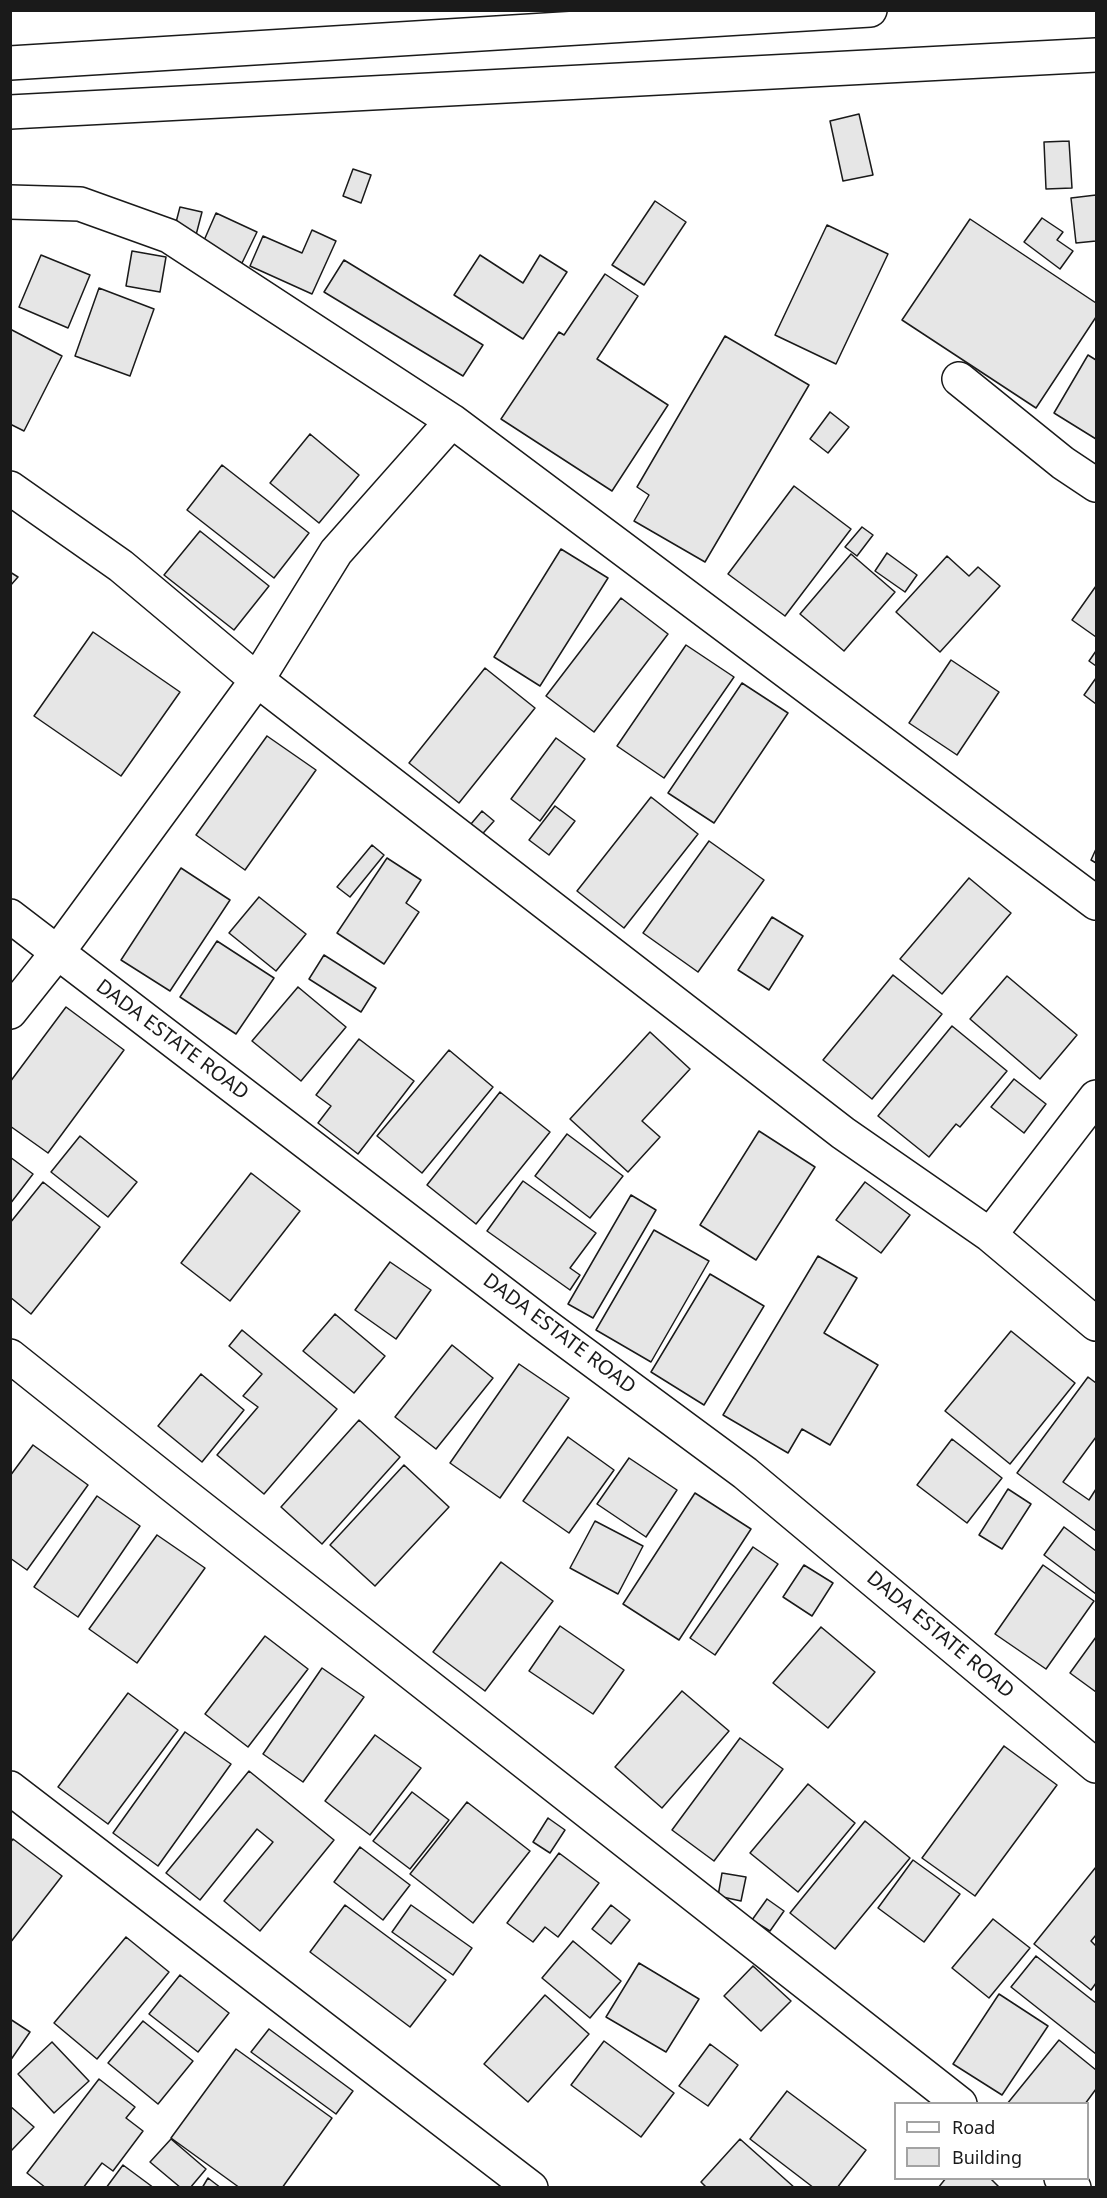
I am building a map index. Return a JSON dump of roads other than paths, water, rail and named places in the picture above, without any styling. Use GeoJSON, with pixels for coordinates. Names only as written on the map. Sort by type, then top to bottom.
{"type":"FeatureCollection","features":[{"type":"Feature","properties":{"kind":"main road"},"geometry":{"type":"LineString","coordinates":[[10,63],[870,10]]}},
{"type":"Feature","properties":{"kind":"main road"},"geometry":{"type":"LineString","coordinates":[[10,112],[1096,55]]}},
{"type":"Feature","properties":{"kind":"main road"},"geometry":{"type":"LineString","coordinates":[[10,202],[80,204],[170,236],[452,421],[1096,903]]}},
{"type":"Feature","properties":{"kind":"main road"},"geometry":{"type":"LineString","coordinates":[[959,380],[1063,462],[1096,485]]}},
{"type":"Feature","properties":{"kind":"main road"},"geometry":{"type":"LineString","coordinates":[[10,1012],[57,953],[256,680],[336,552],[452,421]]}},
{"type":"Feature","properties":{"kind":"main road"},"geometry":{"type":"LineString","coordinates":[[10,488],[122,566],[256,680],[843,1133],[990,1235],[1096,1324]]}},
{"type":"Feature","properties":{"kind":"main road","name":"DADA ESTATE ROAD"},"geometry":{"type":"LineString","coordinates":[[10,916],[542,1323],[745,1473],[1096,1766]]}},
{"type":"Feature","properties":{"kind":"main road"},"geometry":{"type":"LineString","coordinates":[[990,1235],[1096,1097]]}},
{"type":"Feature","properties":{"kind":"main road"},"geometry":{"type":"LineString","coordinates":[[10,1356],[181,1493],[959,2102]]}},
{"type":"Feature","properties":{"kind":"main road"},"geometry":{"type":"LineString","coordinates":[[10,1788],[531,2187]]}}]}
